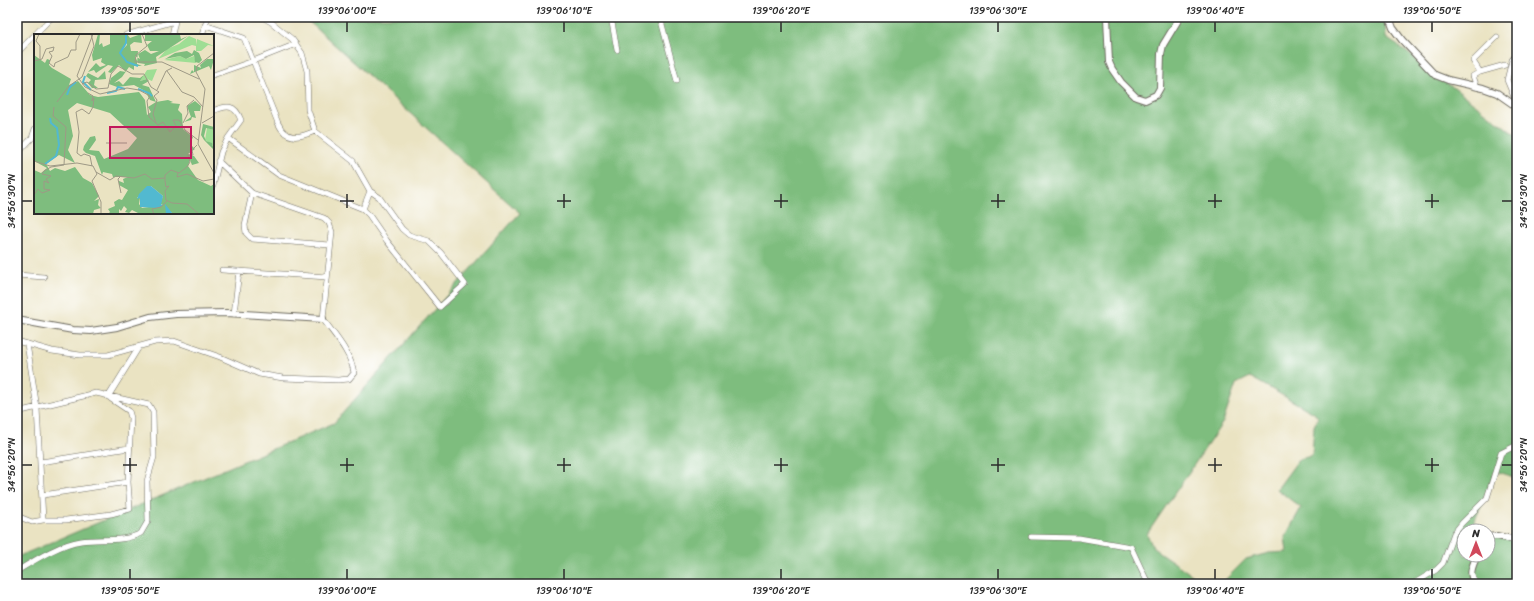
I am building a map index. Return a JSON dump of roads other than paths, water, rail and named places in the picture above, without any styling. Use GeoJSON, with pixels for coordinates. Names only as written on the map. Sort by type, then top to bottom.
{"type":"FeatureCollection","features":[{"type":"Feature","properties":{"kind":"street"},"geometry":{"type":"LineString","coordinates":[[35,34],[52,17]]}},
{"type":"Feature","properties":{"kind":"street"},"geometry":{"type":"LineString","coordinates":[[202,34],[208,17]]}},
{"type":"Feature","properties":{"kind":"street"},"geometry":{"type":"LineString","coordinates":[[228,138],[279,175],[363,209],[440,307],[465,284],[441,253],[429,241],[409,235],[402,229],[382,201],[370,191],[353,160],[315,131],[308,110],[305,62],[302,53],[292,39],[262,17]]}},
{"type":"Feature","properties":{"kind":"street"},"geometry":{"type":"LineString","coordinates":[[611,17],[617,50]]}},
{"type":"Feature","properties":{"kind":"street"},"geometry":{"type":"LineString","coordinates":[[660,17],[676,81]]}},
{"type":"Feature","properties":{"kind":"street"},"geometry":{"type":"LineString","coordinates":[[1108,17],[1109,62],[1112,69],[1121,82],[1136,97],[1145,100],[1156,95],[1160,88],[1161,54],[1163,45],[1180,17]]}},
{"type":"Feature","properties":{"kind":"street"},"geometry":{"type":"LineString","coordinates":[[1389,17],[1402,40],[1435,74],[1448,80],[1477,86],[1497,93],[1517,105]]}},
{"type":"Feature","properties":{"kind":"street"},"geometry":{"type":"LineString","coordinates":[[130,34],[175,19],[172,34]]}},
{"type":"Feature","properties":{"kind":"street"},"geometry":{"type":"LineString","coordinates":[[205,25],[244,38],[278,123],[284,133],[289,136],[297,136],[315,131]]}},
{"type":"Feature","properties":{"kind":"street"},"geometry":{"type":"LineString","coordinates":[[17,53],[34,36]]}},
{"type":"Feature","properties":{"kind":"street"},"geometry":{"type":"LineString","coordinates":[[1480,72],[1473,61],[1497,37]]}},
{"type":"Feature","properties":{"kind":"street"},"geometry":{"type":"LineString","coordinates":[[214,75],[296,44]]}},
{"type":"Feature","properties":{"kind":"street"},"geometry":{"type":"LineString","coordinates":[[1517,54],[1512,60],[1507,80],[1517,105]]}},
{"type":"Feature","properties":{"kind":"street"},"geometry":{"type":"LineString","coordinates":[[1477,86],[1473,76],[1480,72],[1505,65]]}},
{"type":"Feature","properties":{"kind":"street"},"geometry":{"type":"LineString","coordinates":[[214,111],[224,106],[232,107],[238,112],[241,120],[228,138],[218,161],[214,181]]}},
{"type":"Feature","properties":{"kind":"street"},"geometry":{"type":"LineString","coordinates":[[17,154],[32,138],[34,132]]}},
{"type":"Feature","properties":{"kind":"street"},"geometry":{"type":"LineString","coordinates":[[17,341],[52,351],[80,355],[108,355],[155,342],[174,341],[220,357],[259,374],[300,379],[349,379],[354,373],[353,363],[323,319],[332,232],[328,223],[324,218],[252,192],[218,161]]}},
{"type":"Feature","properties":{"kind":"street"},"geometry":{"type":"LineString","coordinates":[[363,209],[370,191]]}},
{"type":"Feature","properties":{"kind":"street"},"geometry":{"type":"LineString","coordinates":[[252,192],[245,225],[246,233],[252,239],[330,245]]}},
{"type":"Feature","properties":{"kind":"street"},"geometry":{"type":"LineString","coordinates":[[222,270],[327,277]]}},
{"type":"Feature","properties":{"kind":"street"},"geometry":{"type":"LineString","coordinates":[[234,314],[239,271]]}},
{"type":"Feature","properties":{"kind":"street"},"geometry":{"type":"LineString","coordinates":[[17,275],[44,277]]}},
{"type":"Feature","properties":{"kind":"street"},"geometry":{"type":"LineString","coordinates":[[17,320],[73,330],[91,331],[117,327],[150,317],[176,314],[234,314],[323,319]]}},
{"type":"Feature","properties":{"kind":"street"},"geometry":{"type":"LineString","coordinates":[[28,344],[37,408],[43,495],[43,520]]}},
{"type":"Feature","properties":{"kind":"street"},"geometry":{"type":"LineString","coordinates":[[108,397],[139,347]]}},
{"type":"Feature","properties":{"kind":"street"},"geometry":{"type":"LineString","coordinates":[[17,412],[96,393],[108,397],[149,405],[154,412],[154,457],[147,481],[148,517],[145,529],[137,535],[125,538],[80,541],[52,552],[17,572]]}},
{"type":"Feature","properties":{"kind":"street"},"geometry":{"type":"LineString","coordinates":[[17,516],[32,522],[43,520],[66,520],[111,514],[130,509],[128,482],[131,418],[129,411],[108,397]]}},
{"type":"Feature","properties":{"kind":"street"},"geometry":{"type":"LineString","coordinates":[[1413,584],[1436,570],[1443,563],[1454,533],[1462,522],[1487,498],[1501,453],[1517,445]]}},
{"type":"Feature","properties":{"kind":"street"},"geometry":{"type":"LineString","coordinates":[[41,462],[129,448]]}},
{"type":"Feature","properties":{"kind":"street"},"geometry":{"type":"LineString","coordinates":[[43,495],[128,482]]}},
{"type":"Feature","properties":{"kind":"street"},"geometry":{"type":"LineString","coordinates":[[1496,536],[1517,540]]}},
{"type":"Feature","properties":{"kind":"street"},"geometry":{"type":"LineString","coordinates":[[1031,537],[1079,538],[1131,547],[1146,579],[1155,584]]}},
{"type":"Feature","properties":{"kind":"street"},"geometry":{"type":"LineString","coordinates":[[1474,563],[1471,571],[1472,579],[1476,584]]}}]}
